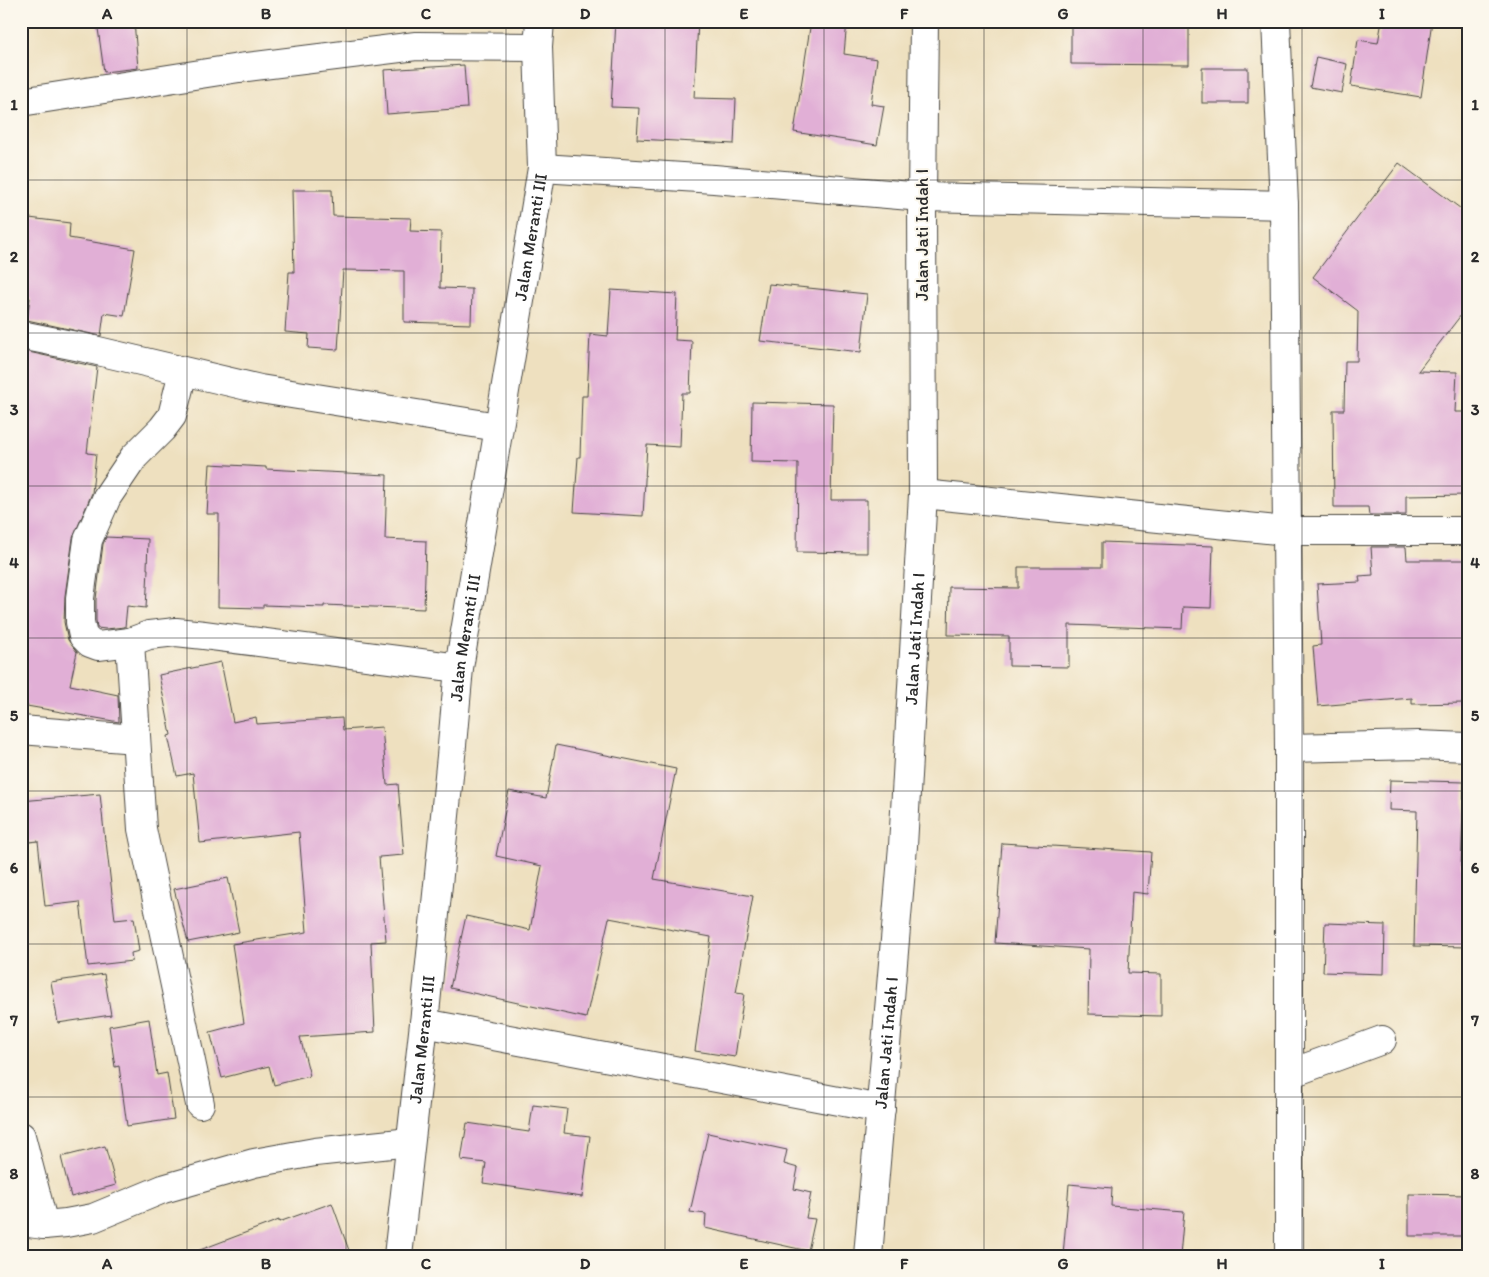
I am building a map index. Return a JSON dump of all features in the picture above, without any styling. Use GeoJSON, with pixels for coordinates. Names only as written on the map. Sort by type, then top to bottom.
{"type":"FeatureCollection","features":[{"type":"Feature","properties":{"kind":"street","name":"Jalan Jati Indah I"},"geometry":{"type":"LineString","coordinates":[[868,1256],[903,846],[923,494],[922,196],[924,21]]}},
{"type":"Feature","properties":{"kind":"street"},"geometry":{"type":"LineString","coordinates":[[1276,21],[1284,205],[1289,748],[1289,1256]]}},
{"type":"Feature","properties":{"kind":"street"},"geometry":{"type":"LineString","coordinates":[[21,102],[239,68],[416,46],[539,34]]}},
{"type":"Feature","properties":{"kind":"street","name":"Jalan Meranti III"},"geometry":{"type":"LineString","coordinates":[[398,1256],[424,1023],[459,668],[542,168],[539,34]]}},
{"type":"Feature","properties":{"kind":"street"},"geometry":{"type":"LineString","coordinates":[[542,168],[714,179],[922,196],[1284,205]]}},
{"type":"Feature","properties":{"kind":"street"},"geometry":{"type":"LineString","coordinates":[[21,335],[81,347],[260,389],[498,427]]}},
{"type":"Feature","properties":{"kind":"street"},"geometry":{"type":"LineString","coordinates":[[183,372],[172,416],[162,429],[134,457],[107,497],[88,540],[80,598],[80,622],[83,636],[90,643],[98,646],[130,642],[149,635],[176,632],[459,668]]}},
{"type":"Feature","properties":{"kind":"street"},"geometry":{"type":"LineString","coordinates":[[923,494],[1286,531],[1468,531]]}},
{"type":"Feature","properties":{"kind":"street"},"geometry":{"type":"LineString","coordinates":[[130,642],[142,829],[200,1104]]}},
{"type":"Feature","properties":{"kind":"street"},"geometry":{"type":"LineString","coordinates":[[21,730],[136,739]]}},
{"type":"Feature","properties":{"kind":"street"},"geometry":{"type":"LineString","coordinates":[[1289,748],[1468,746]]}},
{"type":"Feature","properties":{"kind":"street"},"geometry":{"type":"LineString","coordinates":[[424,1023],[881,1109]]}},
{"type":"Feature","properties":{"kind":"street"},"geometry":{"type":"LineString","coordinates":[[1289,1074],[1382,1040]]}},
{"type":"Feature","properties":{"kind":"street"},"geometry":{"type":"LineString","coordinates":[[21,1136],[33,1224],[66,1223],[93,1218],[163,1189],[254,1163],[315,1152],[410,1142]]}},
{"type":"Feature","properties":{"kind":"building"},"geometry":{"type":"Polygon","coordinates":[[[97,21],[134,21],[138,68],[104,72],[97,21]]]}},
{"type":"Feature","properties":{"kind":"building"},"geometry":{"type":"Polygon","coordinates":[[[616,21],[698,21],[694,98],[736,99],[734,144],[637,139],[639,108],[611,107],[616,21]]]}},
{"type":"Feature","properties":{"kind":"building"},"geometry":{"type":"Polygon","coordinates":[[[811,21],[847,21],[844,54],[877,59],[871,104],[884,106],[877,145],[794,132],[811,21]]]}},
{"type":"Feature","properties":{"kind":"building"},"geometry":{"type":"Polygon","coordinates":[[[1071,21],[1189,21],[1189,65],[1071,64],[1071,21]]]}},
{"type":"Feature","properties":{"kind":"building"},"geometry":{"type":"Polygon","coordinates":[[[1382,21],[1432,21],[1421,97],[1351,86],[1358,40],[1378,43],[1382,21]]]}},
{"type":"Feature","properties":{"kind":"building"},"geometry":{"type":"Polygon","coordinates":[[[1316,57],[1347,64],[1342,93],[1310,87],[1316,57]]]}},
{"type":"Feature","properties":{"kind":"building"},"geometry":{"type":"Polygon","coordinates":[[[464,65],[467,108],[387,114],[384,70],[464,65]]]}},
{"type":"Feature","properties":{"kind":"building"},"geometry":{"type":"Polygon","coordinates":[[[1202,68],[1248,68],[1248,103],[1202,103],[1202,68]]]}},
{"type":"Feature","properties":{"kind":"building"},"geometry":{"type":"Polygon","coordinates":[[[1399,163],[1468,214],[1468,306],[1418,371],[1457,372],[1455,412],[1468,412],[1468,495],[1406,496],[1406,515],[1369,515],[1368,507],[1334,507],[1333,410],[1344,410],[1345,361],[1357,361],[1358,311],[1313,277],[1399,163]]]}},
{"type":"Feature","properties":{"kind":"building"},"geometry":{"type":"Polygon","coordinates":[[[292,190],[332,190],[333,216],[411,218],[410,231],[441,232],[440,288],[472,289],[471,324],[404,322],[404,271],[343,270],[338,350],[308,348],[309,334],[285,332],[289,272],[294,272],[292,190]]]}},
{"type":"Feature","properties":{"kind":"building"},"geometry":{"type":"Polygon","coordinates":[[[21,217],[70,223],[69,238],[135,249],[124,316],[104,313],[101,336],[27,320],[30,298],[21,297],[21,217]]]}},
{"type":"Feature","properties":{"kind":"building"},"geometry":{"type":"Polygon","coordinates":[[[769,284],[867,294],[861,352],[760,341],[769,284]]]}},
{"type":"Feature","properties":{"kind":"building"},"geometry":{"type":"Polygon","coordinates":[[[611,290],[677,294],[675,340],[692,341],[690,393],[682,393],[680,447],[647,445],[643,516],[574,512],[578,457],[580,457],[582,396],[587,396],[590,334],[608,336],[611,290]]]}},
{"type":"Feature","properties":{"kind":"building"},"geometry":{"type":"Polygon","coordinates":[[[24,351],[97,367],[87,453],[96,454],[92,493],[73,538],[65,596],[64,622],[68,640],[77,652],[70,685],[118,695],[119,722],[21,705],[21,370],[24,351]]]}},
{"type":"Feature","properties":{"kind":"building"},"geometry":{"type":"Polygon","coordinates":[[[752,402],[833,404],[831,500],[867,500],[867,553],[797,552],[798,463],[751,462],[752,402]]]}},
{"type":"Feature","properties":{"kind":"building"},"geometry":{"type":"Polygon","coordinates":[[[210,464],[266,467],[266,469],[387,475],[385,539],[426,541],[424,609],[324,605],[324,607],[263,605],[263,608],[218,607],[219,514],[207,514],[210,464]]]}},
{"type":"Feature","properties":{"kind":"building"},"geometry":{"type":"Polygon","coordinates":[[[106,537],[148,539],[148,569],[146,608],[127,606],[125,627],[106,629],[97,628],[96,599],[103,544],[106,537]]]}},
{"type":"Feature","properties":{"kind":"building"},"geometry":{"type":"Polygon","coordinates":[[[1102,542],[1213,546],[1211,608],[1183,607],[1182,629],[1069,625],[1069,667],[1009,666],[1009,636],[948,635],[949,587],[1018,588],[1018,567],[1102,567],[1102,542]]]}},
{"type":"Feature","properties":{"kind":"building"},"geometry":{"type":"Polygon","coordinates":[[[1371,547],[1406,547],[1407,560],[1468,560],[1468,621],[1463,621],[1464,703],[1412,704],[1412,698],[1318,706],[1313,646],[1321,645],[1317,584],[1360,582],[1359,576],[1373,575],[1371,547]]]}},
{"type":"Feature","properties":{"kind":"building"},"geometry":{"type":"Polygon","coordinates":[[[221,662],[233,722],[256,717],[257,724],[342,718],[343,730],[382,727],[387,785],[398,784],[404,855],[379,857],[386,941],[371,942],[375,1032],[300,1037],[310,1076],[274,1085],[269,1066],[222,1078],[210,1032],[244,1023],[232,944],[307,932],[299,832],[200,843],[193,773],[177,776],[168,736],[171,735],[159,675],[221,662]]]}},
{"type":"Feature","properties":{"kind":"building"},"geometry":{"type":"Polygon","coordinates":[[[556,745],[676,769],[654,879],[753,896],[736,993],[744,994],[735,1057],[695,1051],[711,937],[609,918],[586,1018],[450,988],[466,916],[530,930],[542,866],[496,856],[509,791],[546,798],[556,745]]]}},
{"type":"Feature","properties":{"kind":"building"},"geometry":{"type":"Polygon","coordinates":[[[1390,780],[1464,782],[1461,867],[1468,867],[1468,947],[1414,946],[1417,811],[1389,810],[1390,780]]]}},
{"type":"Feature","properties":{"kind":"building"},"geometry":{"type":"Polygon","coordinates":[[[100,794],[115,920],[134,918],[139,951],[131,953],[132,961],[88,966],[80,902],[45,906],[38,841],[21,843],[21,801],[100,794]]]}},
{"type":"Feature","properties":{"kind":"building"},"geometry":{"type":"Polygon","coordinates":[[[1002,843],[1151,852],[1148,894],[1132,892],[1128,973],[1161,974],[1161,1016],[1088,1014],[1089,949],[995,943],[1002,843]]]}},
{"type":"Feature","properties":{"kind":"building"},"geometry":{"type":"Polygon","coordinates":[[[228,878],[239,932],[188,942],[174,889],[228,878]]]}},
{"type":"Feature","properties":{"kind":"building"},"geometry":{"type":"Polygon","coordinates":[[[1325,923],[1385,925],[1384,974],[1323,972],[1325,923]]]}},
{"type":"Feature","properties":{"kind":"building"},"geometry":{"type":"Polygon","coordinates":[[[104,974],[111,1015],[58,1023],[51,982],[104,974]]]}},
{"type":"Feature","properties":{"kind":"building"},"geometry":{"type":"Polygon","coordinates":[[[149,1019],[157,1075],[167,1073],[174,1119],[127,1126],[119,1066],[115,1067],[109,1026],[149,1019]]]}},
{"type":"Feature","properties":{"kind":"building"},"geometry":{"type":"Polygon","coordinates":[[[533,1105],[567,1109],[564,1133],[590,1136],[582,1197],[483,1183],[486,1163],[461,1160],[467,1123],[529,1132],[533,1105]]]}},
{"type":"Feature","properties":{"kind":"building"},"geometry":{"type":"Polygon","coordinates":[[[708,1133],[787,1150],[784,1164],[798,1168],[794,1189],[811,1193],[806,1218],[815,1219],[808,1251],[705,1228],[706,1214],[690,1212],[708,1133]]]}},
{"type":"Feature","properties":{"kind":"building"},"geometry":{"type":"Polygon","coordinates":[[[105,1146],[116,1185],[71,1197],[61,1157],[105,1146]]]}},
{"type":"Feature","properties":{"kind":"building"},"geometry":{"type":"Polygon","coordinates":[[[1069,1184],[1112,1188],[1111,1206],[1184,1212],[1180,1256],[1063,1256],[1069,1184]]]}},
{"type":"Feature","properties":{"kind":"building"},"geometry":{"type":"Polygon","coordinates":[[[1409,1194],[1468,1195],[1468,1236],[1409,1236],[1409,1194]]]}},
{"type":"Feature","properties":{"kind":"building"},"geometry":{"type":"Polygon","coordinates":[[[332,1203],[351,1256],[193,1256],[192,1253],[279,1220],[279,1222],[332,1203]]]}}]}
